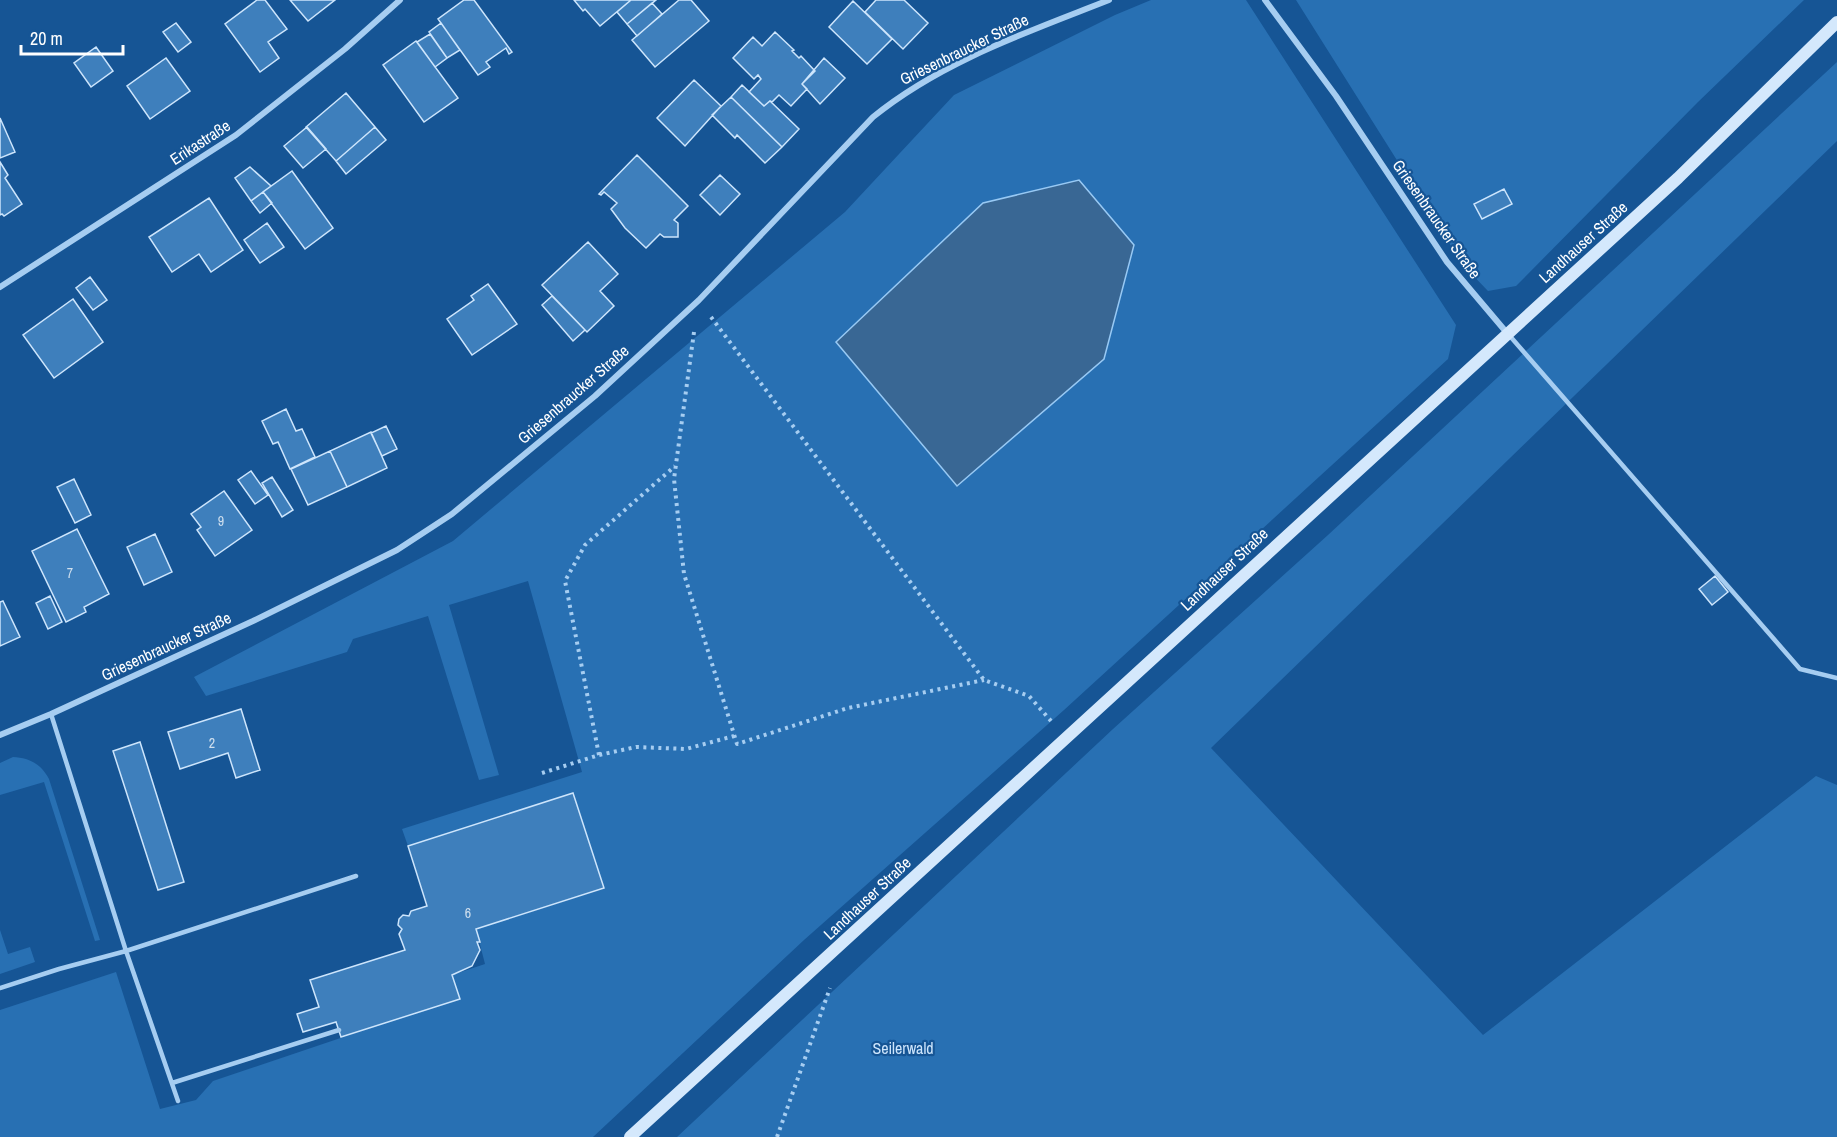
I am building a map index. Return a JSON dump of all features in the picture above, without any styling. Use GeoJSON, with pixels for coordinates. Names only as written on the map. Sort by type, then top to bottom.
{"type":"FeatureCollection","features":[{"type":"Feature","properties":{"kind":"main road","name":"Landhauser Straße"},"geometry":{"type":"LineString","coordinates":[[630,1137],[1678,178],[1837,22]]}},
{"type":"Feature","properties":{"kind":"street","name":"Erikastraße"},"geometry":{"type":"LineString","coordinates":[[0,288],[236,135],[345,49],[400,0]]}},
{"type":"Feature","properties":{"kind":"street","name":"Griesenbraucker Straße"},"geometry":{"type":"LineString","coordinates":[[0,735],[51,714],[253,621],[397,550],[452,514],[595,396],[699,300],[873,117],[898,97],[925,80],[1012,38],[1109,0]]}},
{"type":"Feature","properties":{"kind":"street","name":"Griesenbraucker Straße"},"geometry":{"type":"LineString","coordinates":[[1265,0],[1336,96],[1447,261],[1507,333]]}},
{"type":"Feature","properties":{"kind":"lane"},"geometry":{"type":"LineString","coordinates":[[1507,333],[1800,669],[1837,678]]}},
{"type":"Feature","properties":{"kind":"lane"},"geometry":{"type":"LineString","coordinates":[[51,714],[126,951],[178,1101]]}},
{"type":"Feature","properties":{"kind":"lane"},"geometry":{"type":"LineString","coordinates":[[0,988],[126,951],[356,876]]}},
{"type":"Feature","properties":{"kind":"lane"},"geometry":{"type":"LineString","coordinates":[[172,1083],[339,1030]]}},
{"type":"Feature","properties":{"kind":"path"},"geometry":{"type":"LineString","coordinates":[[699,300],[674,479],[684,574],[737,744],[848,708],[984,680],[1029,696],[1066,738]]}},
{"type":"Feature","properties":{"kind":"path"},"geometry":{"type":"LineString","coordinates":[[699,300],[984,680]]}},
{"type":"Feature","properties":{"kind":"path"},"geometry":{"type":"LineString","coordinates":[[599,755],[565,581],[585,545],[675,466]]}},
{"type":"Feature","properties":{"kind":"path"},"geometry":{"type":"LineString","coordinates":[[542,773],[599,755],[636,747],[686,749],[735,736]]}},
{"type":"Feature","properties":{"kind":"path"},"geometry":{"type":"LineString","coordinates":[[777,1137],[832,983]]}},
{"type":"Feature","properties":{"kind":"green space"},"geometry":{"type":"Polygon","coordinates":[[[1151,0],[1246,0],[1456,325],[1448,359],[1064,710],[804,940],[593,1137],[0,1137],[0,1010],[116,972],[160,1109],[196,1100],[213,1081],[459,998],[452,975],[485,964],[476,929],[603,889],[573,793],[408,846],[402,829],[582,772],[528,581],[449,605],[499,775],[479,780],[428,616],[353,639],[347,652],[206,696],[194,677],[453,541],[845,212],[954,95],[1115,15],[1151,0]]]}},
{"type":"Feature","properties":{"kind":"green space"},"geometry":{"type":"Polygon","coordinates":[[[1296,0],[1804,0],[1698,102],[1516,286],[1488,291],[1463,265],[1296,0]]]}},
{"type":"Feature","properties":{"kind":"green space","name":"Seilerwald"},"geometry":{"type":"Polygon","coordinates":[[[1837,62],[1837,141],[1211,748],[1483,1035],[1816,776],[1837,785],[1837,1137],[677,1137],[1113,729],[1328,535],[1837,62]]]}},
{"type":"Feature","properties":{"kind":"green space"},"geometry":{"type":"Polygon","coordinates":[[[13,757],[34,763],[49,779],[100,940],[95,941],[44,782],[0,795],[0,763],[13,757]]]}},
{"type":"Feature","properties":{"kind":"green space"},"geometry":{"type":"Polygon","coordinates":[[[0,930],[8,954],[30,947],[35,962],[0,974],[0,930]]]}},
{"type":"Feature","properties":{"kind":"shaded area"},"geometry":{"type":"Polygon","coordinates":[[[1079,180],[1134,245],[1104,359],[957,486],[836,342],[983,203],[1079,180]]]}},
{"type":"Feature","properties":{"kind":"building"},"geometry":{"type":"Polygon","coordinates":[[[257,0],[265,0],[287,29],[268,42],[279,58],[260,72],[225,24],[257,0]]]}},
{"type":"Feature","properties":{"kind":"building"},"geometry":{"type":"Polygon","coordinates":[[[290,0],[335,0],[308,21],[290,0]]]}},
{"type":"Feature","properties":{"kind":"building"},"geometry":{"type":"Polygon","coordinates":[[[464,0],[474,0],[512,52],[509,54],[506,48],[486,62],[490,67],[478,75],[438,19],[464,0]]]}},
{"type":"Feature","properties":{"kind":"building"},"geometry":{"type":"Polygon","coordinates":[[[574,0],[631,0],[600,26],[574,0]]]}},
{"type":"Feature","properties":{"kind":"building"},"geometry":{"type":"Polygon","coordinates":[[[631,0],[656,0],[627,24],[617,12],[631,0]]]}},
{"type":"Feature","properties":{"kind":"building"},"geometry":{"type":"Polygon","coordinates":[[[679,0],[691,0],[709,21],[655,67],[632,40],[679,0]]]}},
{"type":"Feature","properties":{"kind":"building"},"geometry":{"type":"Polygon","coordinates":[[[876,0],[904,0],[928,23],[903,49],[865,12],[876,0]]]}},
{"type":"Feature","properties":{"kind":"building"},"geometry":{"type":"Polygon","coordinates":[[[853,1],[892,39],[867,64],[829,27],[853,1]]]}},
{"type":"Feature","properties":{"kind":"building"},"geometry":{"type":"Polygon","coordinates":[[[652,3],[662,14],[637,36],[627,24],[652,3]]]}},
{"type":"Feature","properties":{"kind":"building"},"geometry":{"type":"Polygon","coordinates":[[[176,23],[191,42],[178,52],[163,32],[176,23]]]}},
{"type":"Feature","properties":{"kind":"building"},"geometry":{"type":"Polygon","coordinates":[[[441,23],[460,50],[447,58],[429,32],[441,23]]]}},
{"type":"Feature","properties":{"kind":"building"},"geometry":{"type":"Polygon","coordinates":[[[775,32],[799,58],[801,56],[815,71],[802,84],[807,89],[791,106],[779,95],[764,106],[749,92],[761,79],[758,75],[754,79],[733,58],[753,37],[762,46],[775,32]]]}},
{"type":"Feature","properties":{"kind":"building"},"geometry":{"type":"Polygon","coordinates":[[[430,34],[447,58],[435,67],[417,42],[430,34]]]}},
{"type":"Feature","properties":{"kind":"building"},"geometry":{"type":"Polygon","coordinates":[[[416,41],[458,98],[424,122],[383,65],[416,41]]]}},
{"type":"Feature","properties":{"kind":"building"},"geometry":{"type":"Polygon","coordinates":[[[96,47],[113,71],[91,87],[74,63],[96,47]]]}},
{"type":"Feature","properties":{"kind":"building"},"geometry":{"type":"Polygon","coordinates":[[[166,58],[190,91],[150,119],[127,86],[166,58]]]}},
{"type":"Feature","properties":{"kind":"building"},"geometry":{"type":"Polygon","coordinates":[[[824,58],[845,78],[820,104],[802,84],[824,58]]]}},
{"type":"Feature","properties":{"kind":"building"},"geometry":{"type":"Polygon","coordinates":[[[694,80],[721,106],[685,146],[657,118],[694,80]]]}},
{"type":"Feature","properties":{"kind":"building"},"geometry":{"type":"Polygon","coordinates":[[[742,85],[764,106],[770,101],[799,129],[782,147],[731,97],[742,85]]]}},
{"type":"Feature","properties":{"kind":"building"},"geometry":{"type":"Polygon","coordinates":[[[346,93],[375,127],[336,161],[306,127],[346,93]]]}},
{"type":"Feature","properties":{"kind":"building"},"geometry":{"type":"Polygon","coordinates":[[[731,97],[782,147],[765,163],[737,135],[735,138],[712,115],[731,97]]]}},
{"type":"Feature","properties":{"kind":"building"},"geometry":{"type":"Polygon","coordinates":[[[0,118],[15,152],[0,158],[0,118]]]}},
{"type":"Feature","properties":{"kind":"building"},"geometry":{"type":"Polygon","coordinates":[[[307,127],[326,149],[303,168],[284,146],[307,127]]]}},
{"type":"Feature","properties":{"kind":"building"},"geometry":{"type":"Polygon","coordinates":[[[375,127],[386,140],[346,174],[336,161],[375,127]]]}},
{"type":"Feature","properties":{"kind":"building"},"geometry":{"type":"Polygon","coordinates":[[[637,155],[688,206],[674,220],[678,223],[678,237],[664,237],[660,234],[646,248],[625,228],[611,209],[617,203],[604,192],[599,194],[637,155]]]}},
{"type":"Feature","properties":{"kind":"building"},"geometry":{"type":"Polygon","coordinates":[[[0,162],[8,175],[5,178],[22,204],[4,216],[0,215],[0,162]]]}},
{"type":"Feature","properties":{"kind":"building"},"geometry":{"type":"Polygon","coordinates":[[[250,167],[271,186],[251,201],[235,178],[250,167]]]}},
{"type":"Feature","properties":{"kind":"building"},"geometry":{"type":"Polygon","coordinates":[[[292,171],[333,228],[305,249],[263,192],[292,171]]]}},
{"type":"Feature","properties":{"kind":"building"},"geometry":{"type":"Polygon","coordinates":[[[720,175],[740,194],[720,215],[700,195],[720,175]]]}},
{"type":"Feature","properties":{"kind":"building"},"geometry":{"type":"Polygon","coordinates":[[[1504,189],[1512,204],[1482,219],[1474,204],[1504,189]]]}},
{"type":"Feature","properties":{"kind":"building"},"geometry":{"type":"Polygon","coordinates":[[[263,192],[272,203],[260,213],[251,201],[263,192]]]}},
{"type":"Feature","properties":{"kind":"building"},"geometry":{"type":"Polygon","coordinates":[[[209,198],[243,250],[211,272],[199,254],[172,272],[149,237],[209,198]]]}},
{"type":"Feature","properties":{"kind":"building"},"geometry":{"type":"Polygon","coordinates":[[[267,223],[284,247],[260,263],[244,240],[267,223]]]}},
{"type":"Feature","properties":{"kind":"building"},"geometry":{"type":"Polygon","coordinates":[[[588,242],[618,274],[600,291],[614,306],[587,332],[542,285],[588,242]]]}},
{"type":"Feature","properties":{"kind":"building"},"geometry":{"type":"Polygon","coordinates":[[[90,277],[107,300],[93,310],[76,288],[90,277]]]}},
{"type":"Feature","properties":{"kind":"building"},"geometry":{"type":"Polygon","coordinates":[[[488,284],[517,324],[472,355],[447,319],[474,300],[471,296],[488,284]]]}},
{"type":"Feature","properties":{"kind":"building"},"geometry":{"type":"Polygon","coordinates":[[[552,296],[585,330],[573,341],[542,305],[552,296]]]}},
{"type":"Feature","properties":{"kind":"building"},"geometry":{"type":"Polygon","coordinates":[[[73,299],[103,342],[54,378],[23,335],[73,299]]]}},
{"type":"Feature","properties":{"kind":"building"},"geometry":{"type":"Polygon","coordinates":[[[286,409],[296,431],[302,429],[315,457],[290,469],[278,442],[273,444],[262,421],[286,409]]]}},
{"type":"Feature","properties":{"kind":"building"},"geometry":{"type":"Polygon","coordinates":[[[386,426],[397,449],[382,456],[371,433],[386,426]]]}},
{"type":"Feature","properties":{"kind":"building"},"geometry":{"type":"Polygon","coordinates":[[[371,432],[387,468],[347,487],[330,451],[371,432]]]}},
{"type":"Feature","properties":{"kind":"building"},"geometry":{"type":"Polygon","coordinates":[[[330,451],[347,487],[308,505],[291,469],[330,451]]]}},
{"type":"Feature","properties":{"kind":"building"},"geometry":{"type":"Polygon","coordinates":[[[251,471],[268,495],[255,504],[238,480],[251,471]]]}},
{"type":"Feature","properties":{"kind":"building"},"geometry":{"type":"Polygon","coordinates":[[[272,477],[293,510],[282,517],[262,483],[272,477]]]}},
{"type":"Feature","properties":{"kind":"building"},"geometry":{"type":"Polygon","coordinates":[[[74,479],[91,515],[75,523],[57,487],[74,479]]]}},
{"type":"Feature","properties":{"kind":"building"},"geometry":{"type":"Polygon","coordinates":[[[224,491],[252,530],[215,556],[197,530],[201,527],[191,514],[224,491]]]}},
{"type":"Feature","properties":{"kind":"building"},"geometry":{"type":"Polygon","coordinates":[[[77,529],[109,594],[84,607],[86,612],[66,622],[32,551],[77,529]]]}},
{"type":"Feature","properties":{"kind":"building"},"geometry":{"type":"Polygon","coordinates":[[[155,534],[172,572],[144,585],[127,547],[155,534]]]}},
{"type":"Feature","properties":{"kind":"building"},"geometry":{"type":"Polygon","coordinates":[[[1715,576],[1728,592],[1712,605],[1699,589],[1715,576]]]}},
{"type":"Feature","properties":{"kind":"building"},"geometry":{"type":"Polygon","coordinates":[[[50,596],[62,622],[48,629],[36,603],[50,596]]]}},
{"type":"Feature","properties":{"kind":"building"},"geometry":{"type":"Polygon","coordinates":[[[3,601],[20,637],[0,646],[0,602],[3,601]]]}},
{"type":"Feature","properties":{"kind":"building"},"geometry":{"type":"Polygon","coordinates":[[[241,709],[260,770],[236,778],[228,753],[180,769],[168,732],[241,709]]]}},
{"type":"Feature","properties":{"kind":"building"},"geometry":{"type":"Polygon","coordinates":[[[140,742],[184,882],[158,890],[113,751],[140,742]]]}},
{"type":"Feature","properties":{"kind":"building"},"geometry":{"type":"Polygon","coordinates":[[[573,793],[604,888],[476,929],[480,950],[472,966],[452,975],[460,999],[341,1037],[336,1022],[303,1032],[297,1014],[319,1007],[310,980],[405,950],[399,934],[402,929],[398,925],[399,919],[403,915],[409,916],[411,911],[427,906],[408,846],[573,793]]]}}]}
